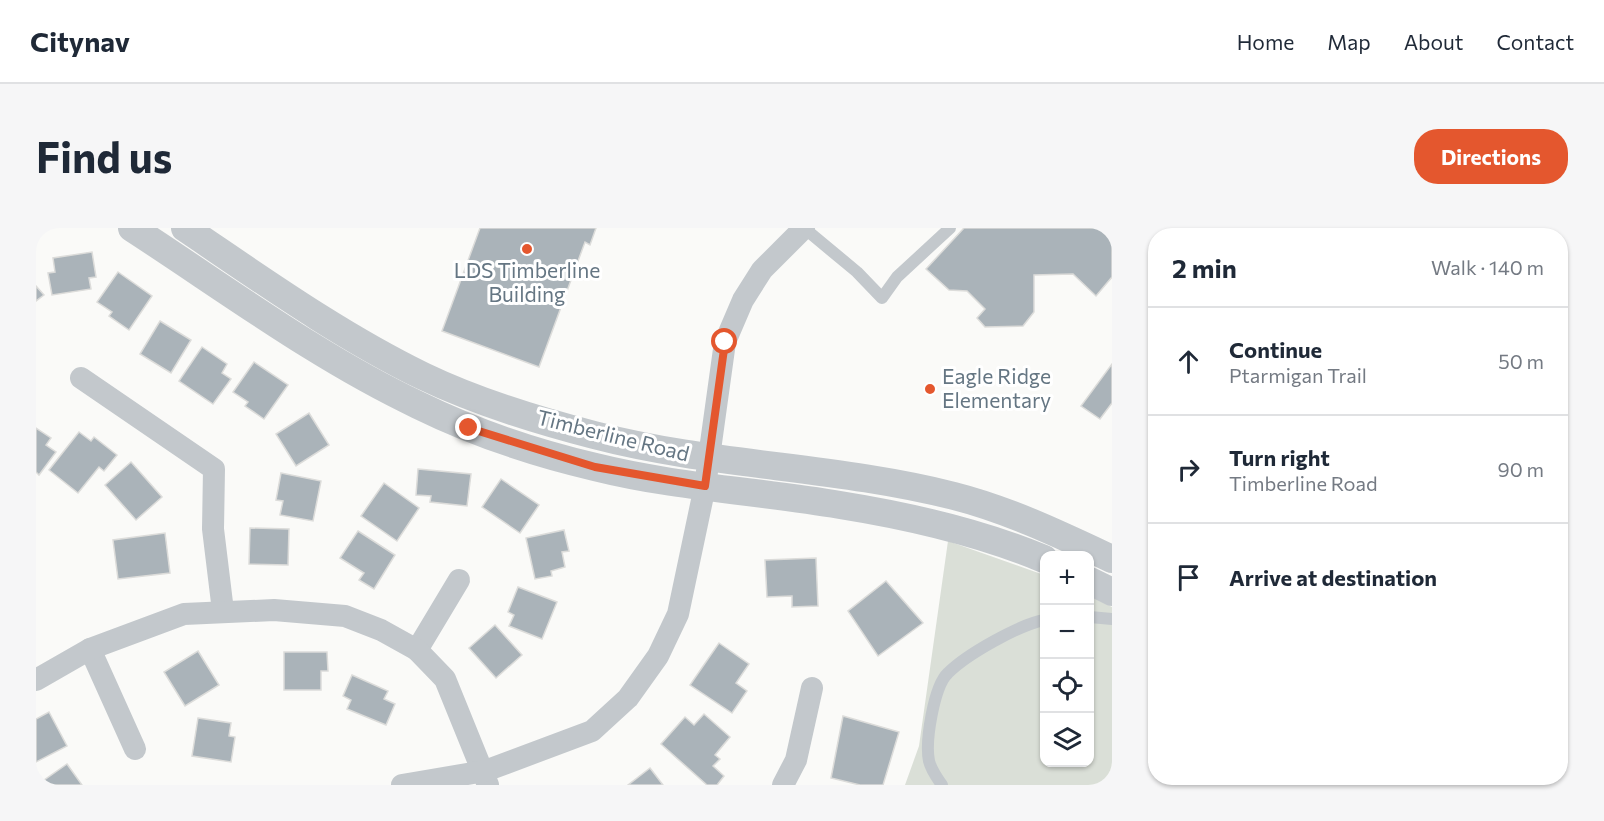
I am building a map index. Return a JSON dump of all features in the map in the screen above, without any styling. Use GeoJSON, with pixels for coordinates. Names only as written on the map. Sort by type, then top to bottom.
{"type":"FeatureCollection","features":[{"type":"Feature","properties":{"kind":"street","name":"Timberline Road"},"geometry":{"type":"LineString","coordinates":[[132,228],[179,236],[373,350],[425,377],[541,420],[596,435],[708,459],[891,483],[954,496],[1004,511],[1112,559]]}},
{"type":"Feature","properties":{"kind":"street"},"geometry":{"type":"LineString","coordinates":[[402,785],[487,778],[592,731],[628,698],[658,656],[678,614],[705,486],[725,342],[743,300],[762,270],[804,228]]}},
{"type":"Feature","properties":{"kind":"street","name":"Timberline Road"},"geometry":{"type":"LineString","coordinates":[[179,236],[278,324],[416,405],[469,428],[595,467],[705,486],[840,504],[942,526],[989,539],[1040,558]]}},
{"type":"Feature","properties":{"kind":"street"},"geometry":{"type":"LineString","coordinates":[[81,378],[214,469],[213,529],[223,611]]}},
{"type":"Feature","properties":{"kind":"street"},"geometry":{"type":"LineString","coordinates":[[417,650],[459,580]]}},
{"type":"Feature","properties":{"kind":"street"},"geometry":{"type":"LineString","coordinates":[[1094,583],[1112,592]]}},
{"type":"Feature","properties":{"kind":"street"},"geometry":{"type":"LineString","coordinates":[[36,680],[90,649],[184,614],[283,610],[345,616],[381,630],[417,650],[445,679],[487,778]]}},
{"type":"Feature","properties":{"kind":"street"},"geometry":{"type":"LineString","coordinates":[[90,649],[135,749]]}},
{"type":"Feature","properties":{"kind":"street"},"geometry":{"type":"LineString","coordinates":[[783,785],[796,760],[812,688]]}},
{"type":"Feature","properties":{"kind":"lane"},"geometry":{"type":"LineString","coordinates":[[804,228],[857,272],[882,298],[897,277],[950,228]]}},
{"type":"Feature","properties":{"kind":"lane"},"geometry":{"type":"LineString","coordinates":[[1094,617],[1112,619]]}},
{"type":"Feature","properties":{"kind":"lane"},"geometry":{"type":"LineString","coordinates":[[942,785],[929,760],[933,713],[939,685],[948,672],[987,646],[1029,623],[1040,621]]}},
{"type":"Feature","properties":{"kind":"shaded area"},"geometry":{"type":"Polygon","coordinates":[[[948,541],[1040,574],[1040,767],[1094,767],[1094,598],[1112,607],[1112,785],[905,785],[919,746],[948,541]]]}},
{"type":"Feature","properties":{"kind":"building","name":"LDS Timberline Building"},"geometry":{"type":"Polygon","coordinates":[[[480,228],[596,228],[590,245],[585,242],[539,367],[442,331],[480,228]]]}},
{"type":"Feature","properties":{"kind":"building"},"geometry":{"type":"Polygon","coordinates":[[[964,228],[1112,228],[1112,277],[1096,296],[1073,274],[1034,275],[1034,312],[1023,326],[985,327],[977,318],[985,309],[967,291],[949,290],[926,269],[964,228]]]}},
{"type":"Feature","properties":{"kind":"building"},"geometry":{"type":"Polygon","coordinates":[[[92,252],[96,277],[89,278],[91,289],[52,295],[48,273],[55,272],[53,258],[92,252]]]}},
{"type":"Feature","properties":{"kind":"building"},"geometry":{"type":"Polygon","coordinates":[[[118,272],[152,296],[129,330],[109,316],[112,312],[97,302],[118,272]]]}},
{"type":"Feature","properties":{"kind":"building"},"geometry":{"type":"Polygon","coordinates":[[[36,286],[44,295],[36,301],[36,286]]]}},
{"type":"Feature","properties":{"kind":"building"},"geometry":{"type":"Polygon","coordinates":[[[160,321],[191,340],[171,373],[140,354],[160,321]]]}},
{"type":"Feature","properties":{"kind":"building"},"geometry":{"type":"Polygon","coordinates":[[[202,347],[227,364],[222,373],[231,379],[213,404],[179,381],[202,347]]]}},
{"type":"Feature","properties":{"kind":"building"},"geometry":{"type":"Polygon","coordinates":[[[254,362],[288,385],[264,419],[245,406],[248,402],[233,392],[254,362]]]}},
{"type":"Feature","properties":{"kind":"building"},"geometry":{"type":"Polygon","coordinates":[[[1112,364],[1112,403],[1100,419],[1081,406],[1112,364]]]}},
{"type":"Feature","properties":{"kind":"building"},"geometry":{"type":"Polygon","coordinates":[[[309,413],[329,445],[296,466],[276,434],[309,413]]]}},
{"type":"Feature","properties":{"kind":"building"},"geometry":{"type":"Polygon","coordinates":[[[36,428],[51,438],[46,445],[56,452],[39,475],[36,472],[36,428]]]}},
{"type":"Feature","properties":{"kind":"building"},"geometry":{"type":"Polygon","coordinates":[[[79,432],[91,441],[94,437],[117,455],[104,471],[99,467],[78,493],[49,470],[79,432]]]}},
{"type":"Feature","properties":{"kind":"building"},"geometry":{"type":"Polygon","coordinates":[[[131,462],[162,497],[136,520],[105,485],[131,462]]]}},
{"type":"Feature","properties":{"kind":"building"},"geometry":{"type":"Polygon","coordinates":[[[418,469],[471,474],[467,506],[430,502],[431,496],[416,495],[418,469]]]}},
{"type":"Feature","properties":{"kind":"building"},"geometry":{"type":"Polygon","coordinates":[[[281,473],[321,481],[313,521],[280,515],[283,501],[276,500],[281,473]]]}},
{"type":"Feature","properties":{"kind":"building"},"geometry":{"type":"Polygon","coordinates":[[[501,479],[539,505],[520,533],[482,507],[501,479]]]}},
{"type":"Feature","properties":{"kind":"building"},"geometry":{"type":"Polygon","coordinates":[[[384,483],[419,508],[397,541],[361,516],[384,483]]]}},
{"type":"Feature","properties":{"kind":"building"},"geometry":{"type":"Polygon","coordinates":[[[250,528],[289,529],[288,565],[249,564],[250,528]]]}},
{"type":"Feature","properties":{"kind":"building"},"geometry":{"type":"Polygon","coordinates":[[[564,530],[569,551],[562,552],[565,567],[551,571],[552,576],[535,579],[526,538],[564,530]]]}},
{"type":"Feature","properties":{"kind":"building"},"geometry":{"type":"Polygon","coordinates":[[[358,531],[395,555],[374,589],[359,580],[364,573],[340,558],[358,531]]]}},
{"type":"Feature","properties":{"kind":"building"},"geometry":{"type":"Polygon","coordinates":[[[165,533],[170,573],[118,579],[113,540],[165,533]]]}},
{"type":"Feature","properties":{"kind":"building"},"geometry":{"type":"Polygon","coordinates":[[[816,558],[818,606],[792,607],[792,596],[767,597],[765,560],[816,558]]]}},
{"type":"Feature","properties":{"kind":"building"},"geometry":{"type":"Polygon","coordinates":[[[886,581],[923,623],[878,656],[848,611],[886,581]]]}},
{"type":"Feature","properties":{"kind":"building"},"geometry":{"type":"Polygon","coordinates":[[[518,587],[557,602],[542,639],[509,626],[514,615],[508,612],[518,587]]]}},
{"type":"Feature","properties":{"kind":"building"},"geometry":{"type":"Polygon","coordinates":[[[495,625],[522,655],[496,678],[469,648],[495,625]]]}},
{"type":"Feature","properties":{"kind":"building"},"geometry":{"type":"Polygon","coordinates":[[[719,643],[749,664],[736,683],[747,691],[732,713],[690,685],[719,643]]]}},
{"type":"Feature","properties":{"kind":"building"},"geometry":{"type":"Polygon","coordinates":[[[198,651],[219,685],[185,706],[164,672],[198,651]]]}},
{"type":"Feature","properties":{"kind":"building"},"geometry":{"type":"Polygon","coordinates":[[[284,652],[327,652],[328,671],[321,671],[321,690],[284,690],[284,652]]]}},
{"type":"Feature","properties":{"kind":"building"},"geometry":{"type":"Polygon","coordinates":[[[352,675],[388,691],[384,699],[395,704],[386,725],[347,709],[351,700],[343,696],[352,675]]]}},
{"type":"Feature","properties":{"kind":"building"},"geometry":{"type":"Polygon","coordinates":[[[49,712],[67,746],[36,762],[36,719],[49,712]]]}},
{"type":"Feature","properties":{"kind":"building"},"geometry":{"type":"Polygon","coordinates":[[[704,714],[730,737],[715,755],[720,759],[713,766],[724,776],[717,785],[707,785],[661,744],[685,717],[694,725],[704,714]]]}},
{"type":"Feature","properties":{"kind":"building"},"geometry":{"type":"Polygon","coordinates":[[[843,716],[899,732],[883,785],[860,785],[831,778],[843,716]]]}},
{"type":"Feature","properties":{"kind":"building"},"geometry":{"type":"Polygon","coordinates":[[[198,718],[231,723],[229,736],[235,737],[231,762],[192,756],[198,718]]]}},
{"type":"Feature","properties":{"kind":"building"},"geometry":{"type":"Polygon","coordinates":[[[67,764],[82,785],[37,785],[67,764]]]}},
{"type":"Feature","properties":{"kind":"building"},"geometry":{"type":"Polygon","coordinates":[[[650,768],[663,785],[628,785],[650,768]]]}},
{"type":"Feature","properties":{"kind":"place","name":"LDS Timberline Building"},"geometry":{"type":"Point","coordinates":[527,249]}},
{"type":"Feature","properties":{"kind":"place","name":"Eagle Ridge Elementary"},"geometry":{"type":"Point","coordinates":[930,389]}},
{"type":"Feature","properties":{"kind":"route"},"geometry":{"type":"LineString","coordinates":[[469,428],[595,467],[705,486],[725,342]]}}]}
